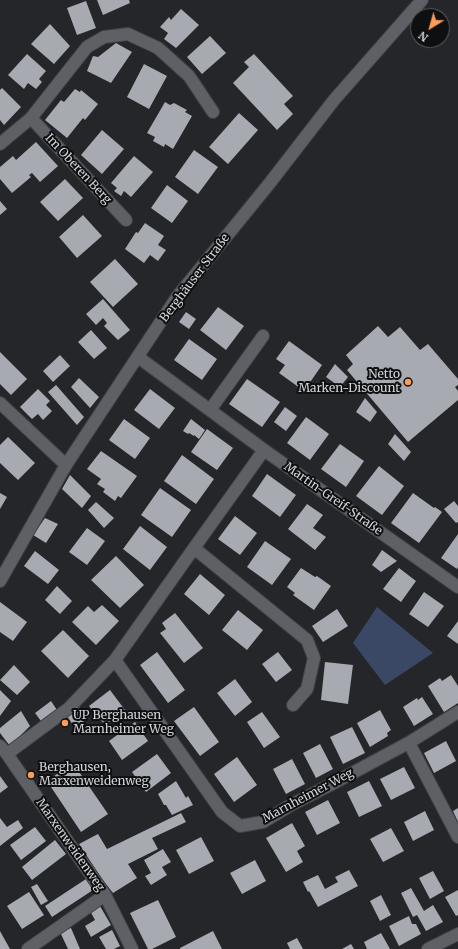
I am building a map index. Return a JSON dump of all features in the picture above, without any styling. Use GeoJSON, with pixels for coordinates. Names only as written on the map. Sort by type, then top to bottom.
{"type":"FeatureCollection","features":[{"type":"Feature","properties":{"kind":"street","name":"Berghäuser Straße"},"geometry":{"type":"LineString","coordinates":[[0,581],[66,465],[177,297],[269,184],[334,100],[422,0]]}},
{"type":"Feature","properties":{"kind":"street"},"geometry":{"type":"LineString","coordinates":[[0,144],[31,118],[87,47],[104,37],[128,34],[158,48],[189,76],[213,112]]}},
{"type":"Feature","properties":{"kind":"street","name":"Im Oberen Berg"},"geometry":{"type":"LineString","coordinates":[[31,118],[126,220]]}},
{"type":"Feature","properties":{"kind":"street"},"geometry":{"type":"LineString","coordinates":[[210,410],[263,336]]}},
{"type":"Feature","properties":{"kind":"street","name":"Martin-Greif-Straße"},"geometry":{"type":"LineString","coordinates":[[138,357],[264,450],[458,587]]}},
{"type":"Feature","properties":{"kind":"street"},"geometry":{"type":"LineString","coordinates":[[0,403],[66,465]]}},
{"type":"Feature","properties":{"kind":"street"},"geometry":{"type":"LineString","coordinates":[[4,750],[68,708],[115,660],[264,450]]}},
{"type":"Feature","properties":{"kind":"street"},"geometry":{"type":"LineString","coordinates":[[194,548],[307,640],[314,658],[308,689],[293,704]]}},
{"type":"Feature","properties":{"kind":"street","name":"Marnheimer Weg"},"geometry":{"type":"LineString","coordinates":[[115,660],[222,812],[240,826],[263,822],[291,805],[409,743],[458,712]]}},
{"type":"Feature","properties":{"kind":"street"},"geometry":{"type":"LineString","coordinates":[[409,743],[458,837]]}},
{"type":"Feature","properties":{"kind":"street","name":"Marxenweidenweg"},"geometry":{"type":"LineString","coordinates":[[4,750],[105,895],[132,949]]}},
{"type":"Feature","properties":{"kind":"street"},"geometry":{"type":"LineString","coordinates":[[28,949],[105,895]]}},
{"type":"Feature","properties":{"kind":"street"},"geometry":{"type":"LineString","coordinates":[[428,949],[458,934]]}},
{"type":"Feature","properties":{"kind":"shaded area"},"geometry":{"type":"Polygon","coordinates":[[[377,607],[433,653],[385,685],[353,643],[377,607]]]}},
{"type":"Feature","properties":{"kind":"building"},"geometry":{"type":"Polygon","coordinates":[[[97,0],[129,0],[130,3],[103,15],[97,0]]]}},
{"type":"Feature","properties":{"kind":"building"},"geometry":{"type":"Polygon","coordinates":[[[86,1],[96,28],[77,35],[67,8],[86,1]]]}},
{"type":"Feature","properties":{"kind":"building"},"geometry":{"type":"Polygon","coordinates":[[[181,9],[199,25],[176,48],[164,39],[168,33],[160,27],[169,17],[171,20],[181,9]]]}},
{"type":"Feature","properties":{"kind":"building"},"geometry":{"type":"Polygon","coordinates":[[[50,24],[70,46],[54,64],[31,44],[50,24]]]}},
{"type":"Feature","properties":{"kind":"building"},"geometry":{"type":"Polygon","coordinates":[[[210,36],[226,53],[202,74],[187,57],[210,36]]]}},
{"type":"Feature","properties":{"kind":"building"},"geometry":{"type":"Polygon","coordinates":[[[116,43],[132,52],[111,83],[87,71],[93,56],[98,57],[116,43]]]}},
{"type":"Feature","properties":{"kind":"building"},"geometry":{"type":"Polygon","coordinates":[[[27,54],[46,71],[39,79],[42,82],[36,89],[28,83],[24,89],[8,75],[27,54]]]}},
{"type":"Feature","properties":{"kind":"building"},"geometry":{"type":"Polygon","coordinates":[[[254,54],[293,96],[284,104],[293,114],[277,130],[233,83],[249,67],[244,62],[254,54]]]}},
{"type":"Feature","properties":{"kind":"building"},"geometry":{"type":"Polygon","coordinates":[[[144,64],[167,76],[149,109],[127,97],[144,64]]]}},
{"type":"Feature","properties":{"kind":"building"},"geometry":{"type":"Polygon","coordinates":[[[2,88],[21,107],[4,125],[0,120],[0,90],[2,88]]]}},
{"type":"Feature","properties":{"kind":"building"},"geometry":{"type":"Polygon","coordinates":[[[75,89],[80,92],[81,90],[98,104],[85,120],[83,118],[67,138],[45,120],[61,100],[64,102],[75,89]]]}},
{"type":"Feature","properties":{"kind":"building"},"geometry":{"type":"Polygon","coordinates":[[[165,102],[170,105],[174,103],[187,110],[185,112],[192,116],[173,149],[165,144],[164,147],[153,141],[155,137],[147,133],[165,102]]]}},
{"type":"Feature","properties":{"kind":"building"},"geometry":{"type":"Polygon","coordinates":[[[239,113],[258,130],[228,164],[209,147],[239,113]]]}},
{"type":"Feature","properties":{"kind":"building"},"geometry":{"type":"Polygon","coordinates":[[[102,130],[124,149],[102,174],[81,155],[102,130]]]}},
{"type":"Feature","properties":{"kind":"building"},"geometry":{"type":"Polygon","coordinates":[[[36,142],[58,166],[40,182],[32,173],[29,175],[31,177],[12,193],[0,179],[0,167],[13,156],[16,160],[36,142]]]}},
{"type":"Feature","properties":{"kind":"building"},"geometry":{"type":"Polygon","coordinates":[[[194,150],[218,167],[198,194],[175,177],[194,150]]]}},
{"type":"Feature","properties":{"kind":"building"},"geometry":{"type":"Polygon","coordinates":[[[134,156],[153,172],[131,197],[124,191],[121,196],[114,191],[117,188],[111,183],[134,156]]]}},
{"type":"Feature","properties":{"kind":"building"},"geometry":{"type":"Polygon","coordinates":[[[65,179],[83,198],[58,221],[40,202],[65,179]]]}},
{"type":"Feature","properties":{"kind":"building"},"geometry":{"type":"Polygon","coordinates":[[[167,185],[188,201],[172,223],[151,208],[167,185]]]}},
{"type":"Feature","properties":{"kind":"building"},"geometry":{"type":"Polygon","coordinates":[[[0,201],[7,209],[0,215],[0,201]]]}},
{"type":"Feature","properties":{"kind":"building"},"geometry":{"type":"Polygon","coordinates":[[[83,215],[102,236],[77,258],[59,237],[83,215]]]}},
{"type":"Feature","properties":{"kind":"building"},"geometry":{"type":"Polygon","coordinates":[[[145,223],[164,236],[158,245],[166,250],[158,261],[150,255],[144,263],[125,249],[136,232],[138,233],[145,223]]]}},
{"type":"Feature","properties":{"kind":"building"},"geometry":{"type":"Polygon","coordinates":[[[115,259],[138,284],[113,307],[90,282],[115,259]]]}},
{"type":"Feature","properties":{"kind":"building"},"geometry":{"type":"Polygon","coordinates":[[[103,299],[130,330],[118,340],[104,326],[107,323],[103,318],[96,325],[86,314],[103,299]]]}},
{"type":"Feature","properties":{"kind":"building"},"geometry":{"type":"Polygon","coordinates":[[[218,307],[244,326],[226,350],[200,330],[218,307]]]}},
{"type":"Feature","properties":{"kind":"building"},"geometry":{"type":"Polygon","coordinates":[[[186,312],[196,319],[189,329],[179,322],[186,312]]]}},
{"type":"Feature","properties":{"kind":"building","name":"Netto Marken-Discount"},"geometry":{"type":"Polygon","coordinates":[[[378,326],[388,337],[400,327],[420,350],[428,344],[458,379],[458,385],[455,387],[458,391],[458,400],[408,442],[347,370],[353,364],[346,355],[378,326]]]}},
{"type":"Feature","properties":{"kind":"building"},"geometry":{"type":"Polygon","coordinates":[[[91,330],[107,348],[94,359],[78,342],[91,330]]]}},
{"type":"Feature","properties":{"kind":"building"},"geometry":{"type":"Polygon","coordinates":[[[189,339],[217,359],[202,380],[174,360],[189,339]]]}},
{"type":"Feature","properties":{"kind":"building"},"geometry":{"type":"Polygon","coordinates":[[[289,341],[322,365],[304,391],[279,373],[285,365],[276,359],[289,341]]]}},
{"type":"Feature","properties":{"kind":"building"},"geometry":{"type":"Polygon","coordinates":[[[0,352],[27,379],[11,395],[0,384],[0,352]]]}},
{"type":"Feature","properties":{"kind":"building"},"geometry":{"type":"Polygon","coordinates":[[[60,355],[70,366],[53,382],[43,371],[60,355]]]}},
{"type":"Feature","properties":{"kind":"building"},"geometry":{"type":"Polygon","coordinates":[[[335,364],[348,377],[340,387],[326,377],[335,364]]]}},
{"type":"Feature","properties":{"kind":"building"},"geometry":{"type":"Polygon","coordinates":[[[79,378],[99,397],[90,408],[71,387],[79,378]]]}},
{"type":"Feature","properties":{"kind":"building"},"geometry":{"type":"Polygon","coordinates":[[[247,379],[280,402],[262,427],[229,404],[247,379]]]}},
{"type":"Feature","properties":{"kind":"building"},"geometry":{"type":"Polygon","coordinates":[[[56,385],[84,417],[77,425],[48,392],[56,385]]]}},
{"type":"Feature","properties":{"kind":"building"},"geometry":{"type":"Polygon","coordinates":[[[38,389],[50,401],[46,405],[52,411],[43,420],[38,414],[32,419],[20,407],[38,389]]]}},
{"type":"Feature","properties":{"kind":"building"},"geometry":{"type":"Polygon","coordinates":[[[150,389],[175,408],[159,429],[134,410],[150,389]]]}},
{"type":"Feature","properties":{"kind":"building"},"geometry":{"type":"Polygon","coordinates":[[[365,398],[377,412],[370,422],[356,412],[365,398]]]}},
{"type":"Feature","properties":{"kind":"building"},"geometry":{"type":"Polygon","coordinates":[[[285,407],[297,416],[286,431],[274,422],[285,407]]]}},
{"type":"Feature","properties":{"kind":"building"},"geometry":{"type":"Polygon","coordinates":[[[306,417],[329,434],[310,460],[287,443],[306,417]]]}},
{"type":"Feature","properties":{"kind":"building"},"geometry":{"type":"Polygon","coordinates":[[[124,419],[150,438],[135,459],[109,440],[124,419]]]}},
{"type":"Feature","properties":{"kind":"building"},"geometry":{"type":"Polygon","coordinates":[[[191,419],[205,430],[199,439],[194,435],[183,431],[191,419]]]}},
{"type":"Feature","properties":{"kind":"building"},"geometry":{"type":"Polygon","coordinates":[[[207,429],[233,448],[217,470],[191,452],[207,429]]]}},
{"type":"Feature","properties":{"kind":"building"},"geometry":{"type":"Polygon","coordinates":[[[395,434],[411,452],[404,461],[388,444],[395,434]]]}},
{"type":"Feature","properties":{"kind":"building"},"geometry":{"type":"Polygon","coordinates":[[[8,437],[35,463],[18,480],[0,463],[0,445],[8,437]]]}},
{"type":"Feature","properties":{"kind":"building"},"geometry":{"type":"Polygon","coordinates":[[[340,444],[364,461],[346,487],[321,469],[340,444]]]}},
{"type":"Feature","properties":{"kind":"building"},"geometry":{"type":"Polygon","coordinates":[[[101,451],[137,476],[121,498],[118,496],[115,501],[103,492],[105,489],[97,484],[101,479],[87,469],[101,451]]]}},
{"type":"Feature","properties":{"kind":"building"},"geometry":{"type":"Polygon","coordinates":[[[182,455],[214,479],[196,504],[164,481],[182,455]]]}},
{"type":"Feature","properties":{"kind":"building"},"geometry":{"type":"Polygon","coordinates":[[[379,466],[404,486],[382,515],[356,496],[379,466]]]}},
{"type":"Feature","properties":{"kind":"building"},"geometry":{"type":"Polygon","coordinates":[[[267,474],[296,495],[280,517],[252,496],[267,474]]]}},
{"type":"Feature","properties":{"kind":"building"},"geometry":{"type":"Polygon","coordinates":[[[70,475],[91,496],[82,508],[62,489],[70,475]]]}},
{"type":"Feature","properties":{"kind":"building"},"geometry":{"type":"Polygon","coordinates":[[[160,488],[191,510],[172,537],[141,515],[160,488]]]}},
{"type":"Feature","properties":{"kind":"building"},"geometry":{"type":"Polygon","coordinates":[[[0,493],[7,497],[0,509],[0,493]]]}},
{"type":"Feature","properties":{"kind":"building"},"geometry":{"type":"Polygon","coordinates":[[[413,493],[442,512],[419,543],[391,523],[413,493]]]}},
{"type":"Feature","properties":{"kind":"building"},"geometry":{"type":"Polygon","coordinates":[[[454,501],[458,506],[458,522],[456,523],[444,509],[454,501]]]}},
{"type":"Feature","properties":{"kind":"building"},"geometry":{"type":"Polygon","coordinates":[[[96,502],[114,518],[104,528],[88,510],[96,502]]]}},
{"type":"Feature","properties":{"kind":"building"},"geometry":{"type":"Polygon","coordinates":[[[307,504],[323,515],[313,528],[326,537],[315,550],[288,529],[307,504]]]}},
{"type":"Feature","properties":{"kind":"building"},"geometry":{"type":"Polygon","coordinates":[[[235,516],[257,533],[240,555],[218,539],[235,516]]]}},
{"type":"Feature","properties":{"kind":"building"},"geometry":{"type":"Polygon","coordinates":[[[45,518],[58,524],[46,543],[33,535],[45,518]]]}},
{"type":"Feature","properties":{"kind":"building"},"geometry":{"type":"Polygon","coordinates":[[[140,526],[167,547],[150,570],[123,549],[140,526]]]}},
{"type":"Feature","properties":{"kind":"building"},"geometry":{"type":"Polygon","coordinates":[[[87,528],[105,541],[87,565],[69,552],[87,528]]]}},
{"type":"Feature","properties":{"kind":"building"},"geometry":{"type":"Polygon","coordinates":[[[458,534],[458,567],[457,569],[441,558],[458,534]]]}},
{"type":"Feature","properties":{"kind":"building"},"geometry":{"type":"Polygon","coordinates":[[[265,541],[291,559],[272,585],[247,567],[265,541]]]}},
{"type":"Feature","properties":{"kind":"building"},"geometry":{"type":"Polygon","coordinates":[[[382,550],[397,561],[381,572],[372,565],[382,550]]]}},
{"type":"Feature","properties":{"kind":"building"},"geometry":{"type":"Polygon","coordinates":[[[35,551],[59,570],[48,584],[24,566],[35,551]]]}},
{"type":"Feature","properties":{"kind":"building"},"geometry":{"type":"Polygon","coordinates":[[[116,556],[144,585],[120,608],[91,580],[116,556]]]}},
{"type":"Feature","properties":{"kind":"building"},"geometry":{"type":"Polygon","coordinates":[[[301,568],[315,577],[317,576],[331,586],[314,610],[293,595],[295,593],[287,587],[301,568]]]}},
{"type":"Feature","properties":{"kind":"building"},"geometry":{"type":"Polygon","coordinates":[[[399,568],[416,581],[401,602],[383,589],[399,568]]]}},
{"type":"Feature","properties":{"kind":"building"},"geometry":{"type":"Polygon","coordinates":[[[200,574],[225,595],[209,615],[184,594],[200,574]]]}},
{"type":"Feature","properties":{"kind":"building"},"geometry":{"type":"Polygon","coordinates":[[[57,586],[72,601],[60,614],[45,600],[57,586]]]}},
{"type":"Feature","properties":{"kind":"building"},"geometry":{"type":"Polygon","coordinates":[[[424,592],[444,606],[428,627],[409,614],[424,592]]]}},
{"type":"Feature","properties":{"kind":"building"},"geometry":{"type":"Polygon","coordinates":[[[0,602],[27,622],[13,641],[0,632],[0,602]]]}},
{"type":"Feature","properties":{"kind":"building"},"geometry":{"type":"Polygon","coordinates":[[[102,605],[119,621],[96,645],[72,622],[88,606],[94,612],[102,605]]]}},
{"type":"Feature","properties":{"kind":"building"},"geometry":{"type":"Polygon","coordinates":[[[337,609],[348,626],[323,642],[312,626],[337,609]]]}},
{"type":"Feature","properties":{"kind":"building"},"geometry":{"type":"Polygon","coordinates":[[[238,610],[263,630],[247,650],[222,630],[238,610]]]}},
{"type":"Feature","properties":{"kind":"building"},"geometry":{"type":"Polygon","coordinates":[[[175,613],[203,648],[184,663],[160,633],[166,629],[162,623],[175,613]]]}},
{"type":"Feature","properties":{"kind":"building"},"geometry":{"type":"Polygon","coordinates":[[[458,621],[458,644],[447,636],[458,621]]]}},
{"type":"Feature","properties":{"kind":"building"},"geometry":{"type":"Polygon","coordinates":[[[63,630],[89,656],[68,678],[41,651],[63,630]]]}},
{"type":"Feature","properties":{"kind":"building"},"geometry":{"type":"Polygon","coordinates":[[[157,652],[185,690],[168,703],[140,665],[157,652]]]}},
{"type":"Feature","properties":{"kind":"building"},"geometry":{"type":"Polygon","coordinates":[[[278,652],[292,670],[276,682],[262,664],[278,652]]]}},
{"type":"Feature","properties":{"kind":"building"},"geometry":{"type":"Polygon","coordinates":[[[325,662],[353,665],[348,704],[321,700],[325,662]]]}},
{"type":"Feature","properties":{"kind":"building"},"geometry":{"type":"Polygon","coordinates":[[[14,665],[30,682],[17,695],[0,680],[14,665]]]}},
{"type":"Feature","properties":{"kind":"building"},"geometry":{"type":"Polygon","coordinates":[[[451,675],[458,686],[458,703],[444,712],[428,686],[440,678],[442,681],[451,675]]]}},
{"type":"Feature","properties":{"kind":"building"},"geometry":{"type":"Polygon","coordinates":[[[235,679],[252,702],[235,716],[217,693],[235,679]]]}},
{"type":"Feature","properties":{"kind":"building"},"geometry":{"type":"Polygon","coordinates":[[[0,690],[11,701],[0,716],[0,690]]]}},
{"type":"Feature","properties":{"kind":"building"},"geometry":{"type":"Polygon","coordinates":[[[110,690],[125,710],[105,725],[89,706],[110,690]]]}},
{"type":"Feature","properties":{"kind":"building"},"geometry":{"type":"Polygon","coordinates":[[[422,697],[433,714],[414,726],[403,707],[417,698],[418,700],[422,697]]]}},
{"type":"Feature","properties":{"kind":"building"},"geometry":{"type":"Polygon","coordinates":[[[51,701],[57,710],[41,721],[35,713],[51,701]]]}},
{"type":"Feature","properties":{"kind":"building"},"geometry":{"type":"Polygon","coordinates":[[[79,707],[88,718],[75,728],[67,716],[79,707]]]}},
{"type":"Feature","properties":{"kind":"building"},"geometry":{"type":"Polygon","coordinates":[[[194,707],[219,742],[200,756],[174,721],[194,707]]]}},
{"type":"Feature","properties":{"kind":"building"},"geometry":{"type":"Polygon","coordinates":[[[380,710],[391,730],[387,733],[388,736],[370,747],[357,723],[380,710]]]}},
{"type":"Feature","properties":{"kind":"building"},"geometry":{"type":"Polygon","coordinates":[[[21,711],[30,726],[10,746],[0,733],[0,728],[21,711]]]}},
{"type":"Feature","properties":{"kind":"building"},"geometry":{"type":"Polygon","coordinates":[[[262,712],[280,737],[264,748],[247,722],[262,712]]]}},
{"type":"Feature","properties":{"kind":"building","name":"UP Berghausen Marnheimer Weg"},"geometry":{"type":"Polygon","coordinates":[[[65,720],[68,724],[64,727],[61,722],[65,720]]]}},
{"type":"Feature","properties":{"kind":"building"},"geometry":{"type":"Polygon","coordinates":[[[135,722],[148,741],[122,760],[109,741],[135,722]]]}},
{"type":"Feature","properties":{"kind":"building"},"geometry":{"type":"Polygon","coordinates":[[[352,727],[365,753],[343,764],[330,737],[352,727]]]}},
{"type":"Feature","properties":{"kind":"building"},"geometry":{"type":"Polygon","coordinates":[[[446,741],[456,761],[434,773],[424,753],[446,741]]]}},
{"type":"Feature","properties":{"kind":"building"},"geometry":{"type":"Polygon","coordinates":[[[320,744],[333,769],[316,778],[303,753],[320,744]]]}},
{"type":"Feature","properties":{"kind":"building"},"geometry":{"type":"Polygon","coordinates":[[[157,754],[171,773],[146,792],[132,772],[157,754]]]}},
{"type":"Feature","properties":{"kind":"building"},"geometry":{"type":"Polygon","coordinates":[[[237,757],[257,785],[234,802],[214,774],[237,757]]]}},
{"type":"Feature","properties":{"kind":"building"},"geometry":{"type":"Polygon","coordinates":[[[292,759],[305,784],[286,794],[273,769],[292,759]]]}},
{"type":"Feature","properties":{"kind":"building"},"geometry":{"type":"Polygon","coordinates":[[[73,763],[108,814],[81,832],[47,781],[73,763]]]}},
{"type":"Feature","properties":{"kind":"building"},"geometry":{"type":"Polygon","coordinates":[[[404,767],[415,788],[391,800],[380,779],[404,767]]]}},
{"type":"Feature","properties":{"kind":"building"},"geometry":{"type":"Polygon","coordinates":[[[0,776],[8,787],[0,793],[0,776]]]}},
{"type":"Feature","properties":{"kind":"building"},"geometry":{"type":"Polygon","coordinates":[[[176,781],[186,798],[188,796],[193,805],[172,815],[158,794],[176,781]]]}},
{"type":"Feature","properties":{"kind":"building"},"geometry":{"type":"Polygon","coordinates":[[[369,781],[382,806],[359,817],[347,792],[369,781]]]}},
{"type":"Feature","properties":{"kind":"building"},"geometry":{"type":"Polygon","coordinates":[[[328,800],[340,823],[317,835],[305,812],[328,800]]]}},
{"type":"Feature","properties":{"kind":"building"},"geometry":{"type":"Polygon","coordinates":[[[458,808],[458,822],[453,811],[458,808]]]}},
{"type":"Feature","properties":{"kind":"building"},"geometry":{"type":"Polygon","coordinates":[[[425,811],[434,830],[413,841],[404,822],[425,811]]]}},
{"type":"Feature","properties":{"kind":"building"},"geometry":{"type":"Polygon","coordinates":[[[181,813],[186,822],[152,838],[158,849],[128,864],[137,878],[113,893],[79,844],[98,834],[107,849],[181,813]]]}},
{"type":"Feature","properties":{"kind":"building"},"geometry":{"type":"Polygon","coordinates":[[[0,818],[7,827],[18,820],[23,828],[0,846],[0,818]]]}},
{"type":"Feature","properties":{"kind":"building"},"geometry":{"type":"Polygon","coordinates":[[[292,823],[305,846],[297,851],[303,862],[286,872],[266,838],[292,823]]]}},
{"type":"Feature","properties":{"kind":"building"},"geometry":{"type":"Polygon","coordinates":[[[35,827],[46,841],[21,860],[10,845],[35,827]]]}},
{"type":"Feature","properties":{"kind":"building"},"geometry":{"type":"Polygon","coordinates":[[[391,828],[404,851],[383,862],[370,839],[391,828]]]}},
{"type":"Feature","properties":{"kind":"building"},"geometry":{"type":"Polygon","coordinates":[[[201,837],[214,861],[189,874],[176,850],[201,837]]]}},
{"type":"Feature","properties":{"kind":"building"},"geometry":{"type":"Polygon","coordinates":[[[55,840],[66,854],[32,880],[22,867],[55,840]]]}},
{"type":"Feature","properties":{"kind":"building"},"geometry":{"type":"Polygon","coordinates":[[[163,849],[171,862],[162,867],[167,875],[151,885],[145,876],[151,873],[144,860],[163,849]]]}},
{"type":"Feature","properties":{"kind":"building"},"geometry":{"type":"Polygon","coordinates":[[[255,860],[266,881],[242,894],[230,873],[255,860]]]}},
{"type":"Feature","properties":{"kind":"building"},"geometry":{"type":"Polygon","coordinates":[[[349,870],[358,886],[318,907],[303,882],[318,875],[325,889],[338,882],[335,877],[349,870]]]}},
{"type":"Feature","properties":{"kind":"building"},"geometry":{"type":"Polygon","coordinates":[[[433,871],[444,891],[430,899],[419,878],[433,871]]]}},
{"type":"Feature","properties":{"kind":"building"},"geometry":{"type":"Polygon","coordinates":[[[86,879],[93,890],[52,917],[45,906],[86,879]]]}},
{"type":"Feature","properties":{"kind":"building"},"geometry":{"type":"Polygon","coordinates":[[[37,884],[48,901],[41,905],[31,887],[37,884]]]}},
{"type":"Feature","properties":{"kind":"building"},"geometry":{"type":"Polygon","coordinates":[[[411,888],[424,911],[433,905],[443,922],[426,931],[417,915],[413,917],[401,893],[411,888]]]}},
{"type":"Feature","properties":{"kind":"building"},"geometry":{"type":"Polygon","coordinates":[[[458,890],[458,915],[456,916],[445,897],[458,890]]]}},
{"type":"Feature","properties":{"kind":"building"},"geometry":{"type":"Polygon","coordinates":[[[29,892],[44,915],[22,929],[7,906],[29,892]]]}},
{"type":"Feature","properties":{"kind":"building"},"geometry":{"type":"Polygon","coordinates":[[[381,895],[391,915],[380,921],[370,901],[381,895]]]}},
{"type":"Feature","properties":{"kind":"building"},"geometry":{"type":"Polygon","coordinates":[[[158,900],[176,937],[152,949],[148,949],[130,913],[158,900]]]}},
{"type":"Feature","properties":{"kind":"building"},"geometry":{"type":"Polygon","coordinates":[[[100,906],[111,925],[91,937],[85,926],[95,920],[90,911],[100,906]]]}},
{"type":"Feature","properties":{"kind":"building"},"geometry":{"type":"Polygon","coordinates":[[[409,916],[412,924],[416,924],[421,934],[399,946],[389,926],[409,916]]]}},
{"type":"Feature","properties":{"kind":"building"},"geometry":{"type":"Polygon","coordinates":[[[71,928],[80,949],[68,949],[60,932],[71,928]]]}},
{"type":"Feature","properties":{"kind":"building"},"geometry":{"type":"Polygon","coordinates":[[[112,930],[120,946],[114,949],[106,949],[99,937],[112,930]]]}},
{"type":"Feature","properties":{"kind":"building"},"geometry":{"type":"Polygon","coordinates":[[[0,931],[10,949],[0,949],[0,931]]]}},
{"type":"Feature","properties":{"kind":"building"},"geometry":{"type":"Polygon","coordinates":[[[213,931],[222,949],[180,949],[180,948],[213,931]]]}},
{"type":"Feature","properties":{"kind":"building"},"geometry":{"type":"Polygon","coordinates":[[[381,933],[390,949],[367,949],[364,942],[381,933]]]}},
{"type":"Feature","properties":{"kind":"building"},"geometry":{"type":"Polygon","coordinates":[[[297,938],[303,949],[290,949],[287,943],[297,938]]]}},
{"type":"Feature","properties":{"kind":"building"},"geometry":{"type":"Polygon","coordinates":[[[351,944],[354,949],[342,949],[351,944]]]}},
{"type":"Feature","properties":{"kind":"place","name":"Netto Marken-Discount"},"geometry":{"type":"Point","coordinates":[408,382]}},
{"type":"Feature","properties":{"kind":"place","name":"UP Berghausen Marnheimer Weg"},"geometry":{"type":"Point","coordinates":[65,723]}},
{"type":"Feature","properties":{"kind":"place","name":"Berghausen, Marxenweidenweg"},"geometry":{"type":"Point","coordinates":[31,775]}}]}
